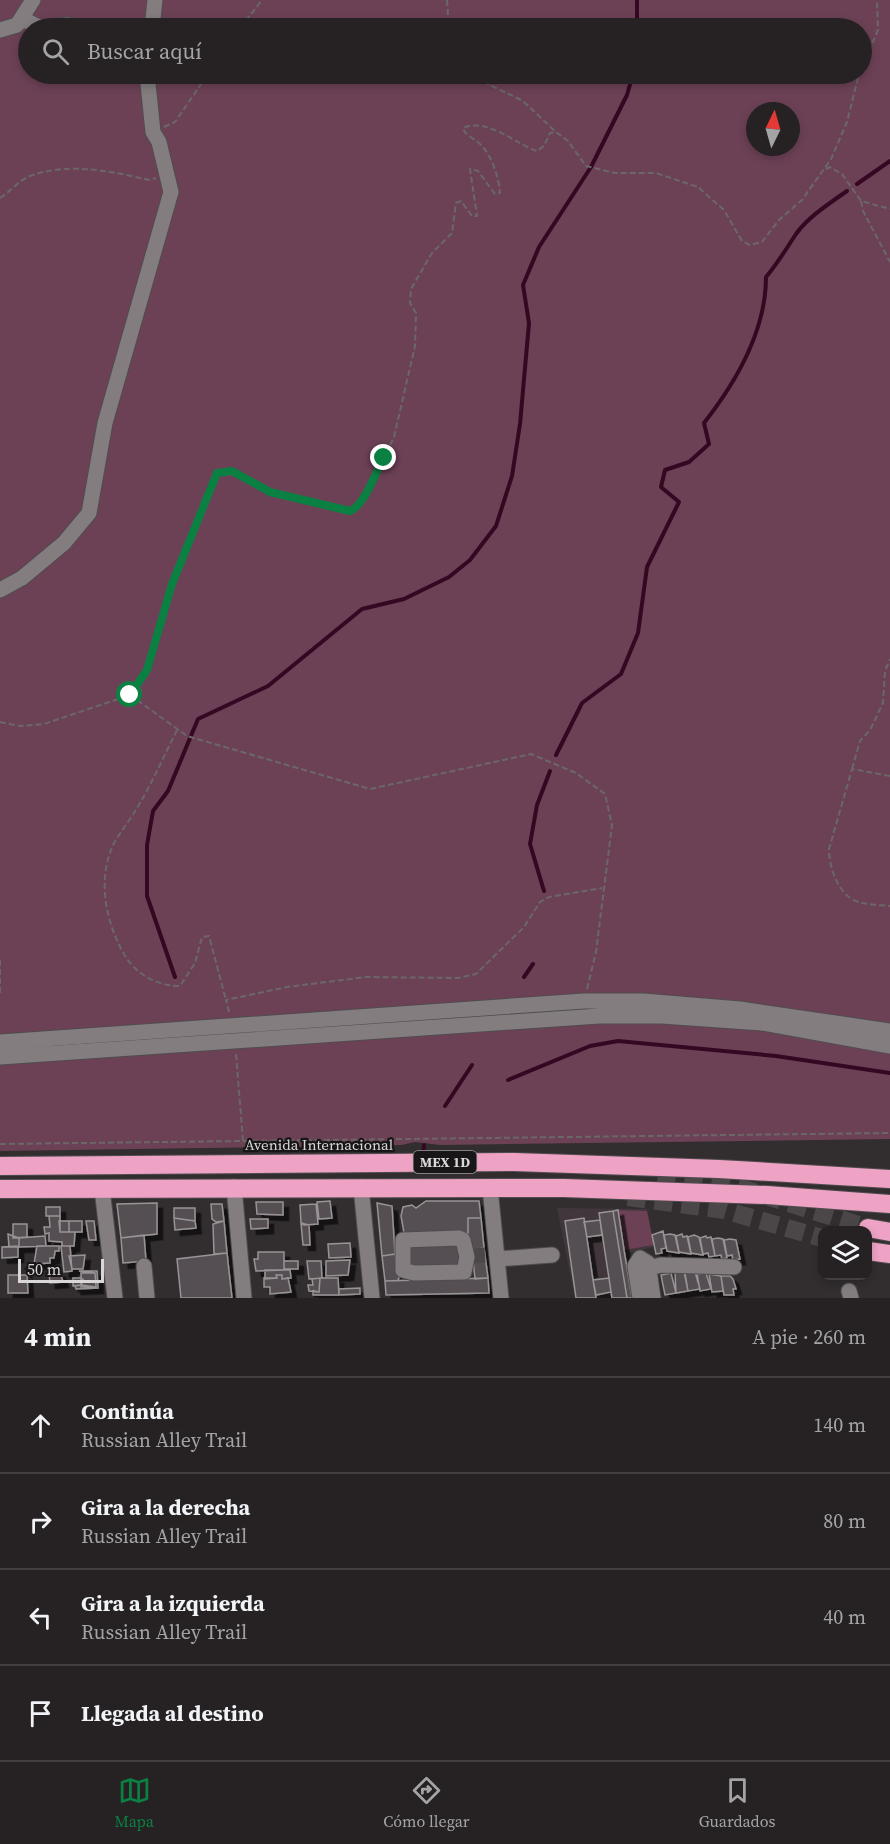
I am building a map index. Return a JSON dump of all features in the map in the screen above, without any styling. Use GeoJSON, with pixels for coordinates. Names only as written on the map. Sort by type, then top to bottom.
{"type":"FeatureCollection","features":[{"type":"Feature","properties":{"kind":"highway","name":"Avenida Internacional"},"geometry":{"type":"LineString","coordinates":[[0,1166],[526,1162],[719,1169],[890,1179]]}},
{"type":"Feature","properties":{"kind":"highway","name":"MEX 1D"},"geometry":{"type":"LineString","coordinates":[[0,1190],[234,1187],[629,1189],[890,1204]]}},
{"type":"Feature","properties":{"kind":"highway"},"geometry":{"type":"LineString","coordinates":[[872,1229],[890,1232]]}},
{"type":"Feature","properties":{"kind":"highway"},"geometry":{"type":"LineString","coordinates":[[872,1252],[890,1254]]}},
{"type":"Feature","properties":{"kind":"street"},"geometry":{"type":"LineString","coordinates":[[24,18],[33,0]]}},
{"type":"Feature","properties":{"kind":"street"},"geometry":{"type":"LineString","coordinates":[[153,18],[155,0]]}},
{"type":"Feature","properties":{"kind":"street"},"geometry":{"type":"LineString","coordinates":[[0,30],[18,24]]}},
{"type":"Feature","properties":{"kind":"street"},"geometry":{"type":"LineString","coordinates":[[0,590],[22,578],[64,543],[89,513],[105,423],[171,192],[159,142],[153,132],[148,84]]}},
{"type":"Feature","properties":{"kind":"street"},"geometry":{"type":"LineString","coordinates":[[584,1001],[586,1017]]}},
{"type":"Feature","properties":{"kind":"street"},"geometry":{"type":"LineString","coordinates":[[0,1057],[584,1001],[643,1001],[740,1009],[890,1031]]}},
{"type":"Feature","properties":{"kind":"street"},"geometry":{"type":"LineString","coordinates":[[0,1042],[586,1017],[662,1016],[762,1023],[890,1046]]}},
{"type":"Feature","properties":{"kind":"street"},"geometry":{"type":"LineString","coordinates":[[234,1187],[244,1298]]}},
{"type":"Feature","properties":{"kind":"street"},"geometry":{"type":"LineString","coordinates":[[361,1187],[372,1298]]}},
{"type":"Feature","properties":{"kind":"street"},"geometry":{"type":"LineString","coordinates":[[490,1188],[483,1256],[501,1298]]}},
{"type":"Feature","properties":{"kind":"street"},"geometry":{"type":"LineString","coordinates":[[102,1189],[115,1298]]}},
{"type":"Feature","properties":{"kind":"street"},"geometry":{"type":"LineString","coordinates":[[483,1256],[552,1255]]}},
{"type":"Feature","properties":{"kind":"street"},"geometry":{"type":"LineString","coordinates":[[640,1298],[636,1261],[645,1258],[649,1268],[653,1298]]}},
{"type":"Feature","properties":{"kind":"street"},"geometry":{"type":"LineString","coordinates":[[649,1268],[661,1265],[734,1267]]}},
{"type":"Feature","properties":{"kind":"street"},"geometry":{"type":"LineString","coordinates":[[144,1266],[147,1298]]}},
{"type":"Feature","properties":{"kind":"path"},"geometry":{"type":"LineString","coordinates":[[248,18],[261,0]]}},
{"type":"Feature","properties":{"kind":"path"},"geometry":{"type":"LineString","coordinates":[[447,0],[448,18]]}},
{"type":"Feature","properties":{"kind":"path"},"geometry":{"type":"LineString","coordinates":[[872,43],[878,30],[877,0]]}},
{"type":"Feature","properties":{"kind":"path"},"geometry":{"type":"LineString","coordinates":[[153,132],[176,122],[201,84]]}},
{"type":"Feature","properties":{"kind":"path"},"geometry":{"type":"LineString","coordinates":[[488,84],[524,101],[568,141],[582,163],[615,173],[656,173],[698,187],[724,210],[742,241],[750,245],[762,242],[779,220],[802,200],[823,170],[839,145],[856,84]]}},
{"type":"Feature","properties":{"kind":"path"},"geometry":{"type":"LineString","coordinates":[[0,722],[20,726],[44,724],[130,695],[147,670],[172,584],[217,473],[232,471],[270,492],[350,511],[362,502],[394,437],[415,346],[416,313],[410,303],[411,290],[432,253],[452,233],[456,202],[460,201],[474,218],[477,216],[470,169],[478,171],[495,194],[500,193],[494,166],[483,146],[465,133],[462,128],[471,125],[497,131],[537,151],[544,146],[550,133],[556,132]]}},
{"type":"Feature","properties":{"kind":"path"},"geometry":{"type":"LineString","coordinates":[[823,170],[830,167],[839,171],[861,201],[863,211],[890,262]]}},
{"type":"Feature","properties":{"kind":"path"},"geometry":{"type":"LineString","coordinates":[[0,198],[28,177],[56,170],[94,169],[149,180],[168,178]]}},
{"type":"Feature","properties":{"kind":"path"},"geometry":{"type":"LineString","coordinates":[[861,201],[890,209]]}},
{"type":"Feature","properties":{"kind":"path"},"geometry":{"type":"LineString","coordinates":[[890,658],[885,671],[883,703],[870,730],[860,741],[829,849],[829,859],[836,880],[846,896],[857,902],[890,906]]}},
{"type":"Feature","properties":{"kind":"path"},"geometry":{"type":"LineString","coordinates":[[130,695],[190,737],[370,789],[531,754],[576,773],[605,794],[612,825],[602,888],[596,952],[584,1001]]}},
{"type":"Feature","properties":{"kind":"path"},"geometry":{"type":"LineString","coordinates":[[177,730],[137,808],[114,844],[104,877],[106,910],[117,943],[131,966],[167,986],[180,986],[189,976],[202,938],[209,936],[234,1033],[243,1141]]}},
{"type":"Feature","properties":{"kind":"path"},"geometry":{"type":"LineString","coordinates":[[852,769],[890,776]]}},
{"type":"Feature","properties":{"kind":"path"},"geometry":{"type":"LineString","coordinates":[[226,1000],[287,987],[366,977],[458,978],[476,974],[524,927],[540,902],[549,897],[602,888]]}},
{"type":"Feature","properties":{"kind":"path"},"geometry":{"type":"LineString","coordinates":[[0,960],[0,995]]}},
{"type":"Feature","properties":{"kind":"path"},"geometry":{"type":"LineString","coordinates":[[0,1144],[890,1133]]}},
{"type":"Feature","properties":{"kind":"shaded area"},"geometry":{"type":"Polygon","coordinates":[[[0,0],[890,0],[890,1139],[440,1145],[415,1142],[401,1145],[0,1151],[0,0]]]}},
{"type":"Feature","properties":{"kind":"shaded area"},"geometry":{"type":"Polygon","coordinates":[[[557,1208],[647,1209],[654,1247],[627,1253],[634,1298],[575,1298],[557,1208]]]}},
{"type":"Feature","properties":{"kind":"shaded area"},"geometry":{"type":"Polygon","coordinates":[[[618,1210],[647,1211],[654,1245],[624,1250],[618,1210]]]}},
{"type":"Feature","properties":{"kind":"building"},"geometry":{"type":"Polygon","coordinates":[[[330,1201],[332,1218],[319,1219],[317,1202],[330,1201]]]}},
{"type":"Feature","properties":{"kind":"building"},"geometry":{"type":"Polygon","coordinates":[[[426,1201],[479,1201],[481,1218],[468,1218],[468,1233],[404,1233],[401,1216],[403,1207],[412,1205],[416,1208],[426,1201]]]}},
{"type":"Feature","properties":{"kind":"building"},"geometry":{"type":"Polygon","coordinates":[[[256,1202],[283,1202],[283,1215],[257,1214],[256,1202]]]}},
{"type":"Feature","properties":{"kind":"building"},"geometry":{"type":"Polygon","coordinates":[[[157,1203],[157,1234],[121,1238],[117,1204],[157,1203]]]}},
{"type":"Feature","properties":{"kind":"building"},"geometry":{"type":"Polygon","coordinates":[[[377,1203],[392,1206],[395,1254],[382,1256],[377,1203]]]}},
{"type":"Feature","properties":{"kind":"building"},"geometry":{"type":"Polygon","coordinates":[[[211,1204],[222,1204],[224,1221],[216,1222],[212,1219],[211,1204]]]}},
{"type":"Feature","properties":{"kind":"building"},"geometry":{"type":"Polygon","coordinates":[[[316,1204],[318,1224],[304,1225],[301,1223],[300,1205],[316,1204]]]}},
{"type":"Feature","properties":{"kind":"building"},"geometry":{"type":"Polygon","coordinates":[[[46,1207],[60,1207],[60,1216],[46,1216],[46,1207]]]}},
{"type":"Feature","properties":{"kind":"building"},"geometry":{"type":"Polygon","coordinates":[[[174,1208],[195,1208],[195,1221],[174,1218],[174,1208]]]}},
{"type":"Feature","properties":{"kind":"building"},"geometry":{"type":"Polygon","coordinates":[[[618,1210],[632,1298],[627,1298],[613,1211],[618,1210]]]}},
{"type":"Feature","properties":{"kind":"building"},"geometry":{"type":"Polygon","coordinates":[[[613,1211],[627,1298],[612,1298],[599,1213],[613,1211]]]}},
{"type":"Feature","properties":{"kind":"building"},"geometry":{"type":"Polygon","coordinates":[[[49,1216],[60,1216],[60,1232],[75,1232],[74,1246],[62,1246],[62,1242],[49,1241],[49,1233],[45,1234],[44,1227],[50,1227],[49,1216]]]}},
{"type":"Feature","properties":{"kind":"building"},"geometry":{"type":"Polygon","coordinates":[[[174,1218],[195,1221],[196,1228],[175,1230],[174,1218]]]}},
{"type":"Feature","properties":{"kind":"building"},"geometry":{"type":"Polygon","coordinates":[[[468,1218],[481,1218],[484,1248],[472,1250],[468,1241],[468,1218]]]}},
{"type":"Feature","properties":{"kind":"building"},"geometry":{"type":"Polygon","coordinates":[[[584,1218],[596,1298],[576,1298],[565,1221],[584,1218]]]}},
{"type":"Feature","properties":{"kind":"building"},"geometry":{"type":"Polygon","coordinates":[[[250,1219],[268,1219],[268,1228],[251,1229],[250,1219]]]}},
{"type":"Feature","properties":{"kind":"building"},"geometry":{"type":"Polygon","coordinates":[[[600,1220],[602,1235],[587,1237],[584,1222],[600,1220]]]}},
{"type":"Feature","properties":{"kind":"building"},"geometry":{"type":"Polygon","coordinates":[[[59,1221],[69,1221],[69,1232],[60,1232],[59,1221]]]}},
{"type":"Feature","properties":{"kind":"building"},"geometry":{"type":"Polygon","coordinates":[[[69,1221],[82,1221],[82,1232],[69,1232],[69,1221]]]}},
{"type":"Feature","properties":{"kind":"building"},"geometry":{"type":"Polygon","coordinates":[[[86,1221],[94,1221],[96,1240],[89,1240],[86,1221]]]}},
{"type":"Feature","properties":{"kind":"building"},"geometry":{"type":"Polygon","coordinates":[[[224,1221],[227,1253],[214,1254],[213,1224],[224,1221]]]}},
{"type":"Feature","properties":{"kind":"building"},"geometry":{"type":"Polygon","coordinates":[[[301,1223],[309,1225],[310,1245],[303,1245],[301,1223]]]}},
{"type":"Feature","properties":{"kind":"building"},"geometry":{"type":"Polygon","coordinates":[[[13,1224],[27,1224],[27,1237],[13,1238],[13,1224]]]}},
{"type":"Feature","properties":{"kind":"building"},"geometry":{"type":"Polygon","coordinates":[[[663,1231],[666,1248],[661,1249],[662,1253],[656,1254],[652,1235],[663,1231]]]}},
{"type":"Feature","properties":{"kind":"building"},"geometry":{"type":"Polygon","coordinates":[[[8,1234],[19,1238],[19,1247],[9,1247],[8,1234]]]}},
{"type":"Feature","properties":{"kind":"building"},"geometry":{"type":"Polygon","coordinates":[[[682,1234],[683,1237],[687,1236],[691,1254],[679,1252],[676,1236],[682,1234]]]}},
{"type":"Feature","properties":{"kind":"building"},"geometry":{"type":"Polygon","coordinates":[[[144,1235],[146,1261],[123,1263],[121,1238],[144,1235]]]}},
{"type":"Feature","properties":{"kind":"building"},"geometry":{"type":"Polygon","coordinates":[[[664,1235],[675,1235],[679,1253],[667,1251],[664,1235]]]}},
{"type":"Feature","properties":{"kind":"building"},"geometry":{"type":"Polygon","coordinates":[[[694,1235],[699,1237],[703,1255],[691,1253],[688,1237],[694,1235]]]}},
{"type":"Feature","properties":{"kind":"building"},"geometry":{"type":"Polygon","coordinates":[[[45,1236],[46,1246],[19,1247],[19,1238],[45,1236]]]}},
{"type":"Feature","properties":{"kind":"building"},"geometry":{"type":"Polygon","coordinates":[[[711,1237],[715,1256],[709,1257],[708,1253],[703,1254],[700,1238],[711,1237]]]}},
{"type":"Feature","properties":{"kind":"building"},"geometry":{"type":"Polygon","coordinates":[[[712,1239],[723,1239],[727,1258],[722,1259],[721,1255],[715,1256],[712,1239]]]}},
{"type":"Feature","properties":{"kind":"building"},"geometry":{"type":"Polygon","coordinates":[[[724,1240],[736,1240],[740,1259],[733,1260],[732,1255],[727,1256],[724,1240]]]}},
{"type":"Feature","properties":{"kind":"building"},"geometry":{"type":"Polygon","coordinates":[[[350,1243],[351,1257],[329,1258],[328,1244],[350,1243]]]}},
{"type":"Feature","properties":{"kind":"building"},"geometry":{"type":"Polygon","coordinates":[[[409,1243],[461,1243],[461,1269],[409,1270],[409,1243]]]}},
{"type":"Feature","properties":{"kind":"building"},"geometry":{"type":"Polygon","coordinates":[[[18,1246],[18,1257],[2,1258],[2,1247],[18,1246]]]}},
{"type":"Feature","properties":{"kind":"building"},"geometry":{"type":"Polygon","coordinates":[[[37,1246],[59,1246],[59,1251],[55,1251],[54,1258],[50,1258],[50,1263],[34,1264],[37,1246]]]}},
{"type":"Feature","properties":{"kind":"building"},"geometry":{"type":"Polygon","coordinates":[[[61,1246],[70,1246],[72,1271],[64,1272],[61,1246]]]}},
{"type":"Feature","properties":{"kind":"building"},"geometry":{"type":"Polygon","coordinates":[[[484,1248],[488,1278],[475,1279],[472,1250],[484,1248]]]}},
{"type":"Feature","properties":{"kind":"building"},"geometry":{"type":"Polygon","coordinates":[[[258,1252],[284,1252],[284,1270],[256,1271],[254,1259],[258,1259],[258,1252]]]}},
{"type":"Feature","properties":{"kind":"building"},"geometry":{"type":"Polygon","coordinates":[[[227,1253],[232,1298],[181,1298],[177,1259],[227,1253]]]}},
{"type":"Feature","properties":{"kind":"building"},"geometry":{"type":"Polygon","coordinates":[[[395,1254],[398,1281],[385,1281],[382,1256],[395,1254]]]}},
{"type":"Feature","properties":{"kind":"building"},"geometry":{"type":"Polygon","coordinates":[[[85,1255],[83,1269],[72,1269],[69,1256],[85,1255]]]}},
{"type":"Feature","properties":{"kind":"building"},"geometry":{"type":"Polygon","coordinates":[[[350,1260],[348,1275],[326,1276],[326,1261],[350,1260]]]}},
{"type":"Feature","properties":{"kind":"building"},"geometry":{"type":"Polygon","coordinates":[[[284,1261],[298,1261],[298,1269],[284,1269],[284,1261]]]}},
{"type":"Feature","properties":{"kind":"building"},"geometry":{"type":"Polygon","coordinates":[[[307,1261],[321,1261],[322,1278],[309,1279],[307,1261]]]}},
{"type":"Feature","properties":{"kind":"building"},"geometry":{"type":"Polygon","coordinates":[[[265,1270],[290,1270],[291,1278],[282,1279],[282,1275],[276,1275],[277,1278],[265,1279],[265,1270]]]}},
{"type":"Feature","properties":{"kind":"building"},"geometry":{"type":"Polygon","coordinates":[[[79,1271],[97,1271],[98,1288],[76,1289],[75,1286],[81,1285],[96,1287],[95,1273],[79,1271]]]}},
{"type":"Feature","properties":{"kind":"building"},"geometry":{"type":"Polygon","coordinates":[[[684,1271],[688,1291],[676,1293],[675,1272],[684,1271]]]}},
{"type":"Feature","properties":{"kind":"building"},"geometry":{"type":"Polygon","coordinates":[[[49,1272],[60,1272],[63,1282],[50,1283],[49,1272]]]}},
{"type":"Feature","properties":{"kind":"building"},"geometry":{"type":"Polygon","coordinates":[[[695,1272],[700,1289],[688,1291],[685,1273],[695,1272]]]}},
{"type":"Feature","properties":{"kind":"building"},"geometry":{"type":"Polygon","coordinates":[[[81,1273],[95,1273],[96,1287],[81,1287],[83,1279],[81,1279],[81,1285],[73,1286],[73,1278],[81,1278],[81,1273]]]}},
{"type":"Feature","properties":{"kind":"building"},"geometry":{"type":"Polygon","coordinates":[[[671,1273],[676,1293],[665,1295],[661,1275],[671,1273]]]}},
{"type":"Feature","properties":{"kind":"building"},"geometry":{"type":"Polygon","coordinates":[[[706,1273],[711,1289],[700,1291],[697,1274],[706,1273]]]}},
{"type":"Feature","properties":{"kind":"building"},"geometry":{"type":"Polygon","coordinates":[[[709,1274],[721,1276],[723,1291],[712,1292],[709,1274]]]}},
{"type":"Feature","properties":{"kind":"building"},"geometry":{"type":"Polygon","coordinates":[[[8,1275],[27,1275],[28,1293],[8,1293],[8,1275]]]}},
{"type":"Feature","properties":{"kind":"building"},"geometry":{"type":"Polygon","coordinates":[[[276,1275],[282,1275],[282,1279],[288,1278],[291,1292],[270,1294],[270,1287],[264,1287],[264,1278],[277,1278],[276,1275]]]}},
{"type":"Feature","properties":{"kind":"building"},"geometry":{"type":"Polygon","coordinates":[[[721,1276],[730,1276],[733,1279],[736,1289],[733,1289],[734,1295],[724,1295],[721,1276]]]}},
{"type":"Feature","properties":{"kind":"building"},"geometry":{"type":"Polygon","coordinates":[[[320,1278],[319,1292],[309,1291],[308,1285],[313,1285],[312,1279],[320,1278]]]}},
{"type":"Feature","properties":{"kind":"building"},"geometry":{"type":"Polygon","coordinates":[[[320,1278],[338,1278],[339,1295],[313,1295],[313,1291],[319,1292],[320,1278]]]}},
{"type":"Feature","properties":{"kind":"building"},"geometry":{"type":"Polygon","coordinates":[[[488,1278],[489,1293],[386,1295],[385,1281],[488,1278]]]}},
{"type":"Feature","properties":{"kind":"building"},"geometry":{"type":"Polygon","coordinates":[[[609,1278],[611,1292],[596,1295],[593,1280],[609,1278]]]}},
{"type":"Feature","properties":{"kind":"building"},"geometry":{"type":"Polygon","coordinates":[[[360,1288],[360,1294],[339,1295],[339,1289],[360,1288]]]}},
{"type":"Feature","properties":{"kind":"waterway"},"geometry":{"type":"LineString","coordinates":[[637,0],[637,18]]}},
{"type":"Feature","properties":{"kind":"waterway"},"geometry":{"type":"LineString","coordinates":[[175,977],[147,896],[147,845],[153,811],[168,791],[198,719],[268,686],[362,609],[404,599],[449,577],[470,560],[496,526],[512,476],[520,424],[529,323],[523,285],[539,247],[591,167],[627,95],[630,84]]}},
{"type":"Feature","properties":{"kind":"waterway"},"geometry":{"type":"LineString","coordinates":[[857,184],[890,161]]}},
{"type":"Feature","properties":{"kind":"waterway"},"geometry":{"type":"LineString","coordinates":[[556,755],[582,703],[621,674],[638,633],[647,567],[679,502],[661,487],[665,470],[689,462],[709,444],[704,423],[738,373],[755,336],[765,297],[766,277],[801,228],[847,191]]}},
{"type":"Feature","properties":{"kind":"waterway"},"geometry":{"type":"LineString","coordinates":[[544,891],[530,844],[537,805],[550,771]]}},
{"type":"Feature","properties":{"kind":"waterway"},"geometry":{"type":"LineString","coordinates":[[524,977],[533,964]]}},
{"type":"Feature","properties":{"kind":"waterway"},"geometry":{"type":"LineString","coordinates":[[508,1080],[590,1046],[618,1041],[776,1056],[890,1073]]}},
{"type":"Feature","properties":{"kind":"waterway"},"geometry":{"type":"LineString","coordinates":[[445,1106],[472,1065]]}},
{"type":"Feature","properties":{"kind":"waterway"},"geometry":{"type":"LineString","coordinates":[[423,1156],[424,1145]]}},
{"type":"Feature","properties":{"kind":"tunnel"},"geometry":{"type":"LineString","coordinates":[[658,1174],[725,1183],[862,1226]]}},
{"type":"Feature","properties":{"kind":"tunnel"},"geometry":{"type":"LineString","coordinates":[[628,1197],[724,1210],[818,1237]]}},
{"type":"Feature","properties":{"kind":"tunnel"},"geometry":{"type":"LineString","coordinates":[[472,1256],[485,1255]]}},
{"type":"Feature","properties":{"kind":"route"},"geometry":{"type":"LineString","coordinates":[[130,695],[147,670],[172,584],[217,473],[232,471],[270,492],[350,511],[362,502],[384,458]]}}]}
